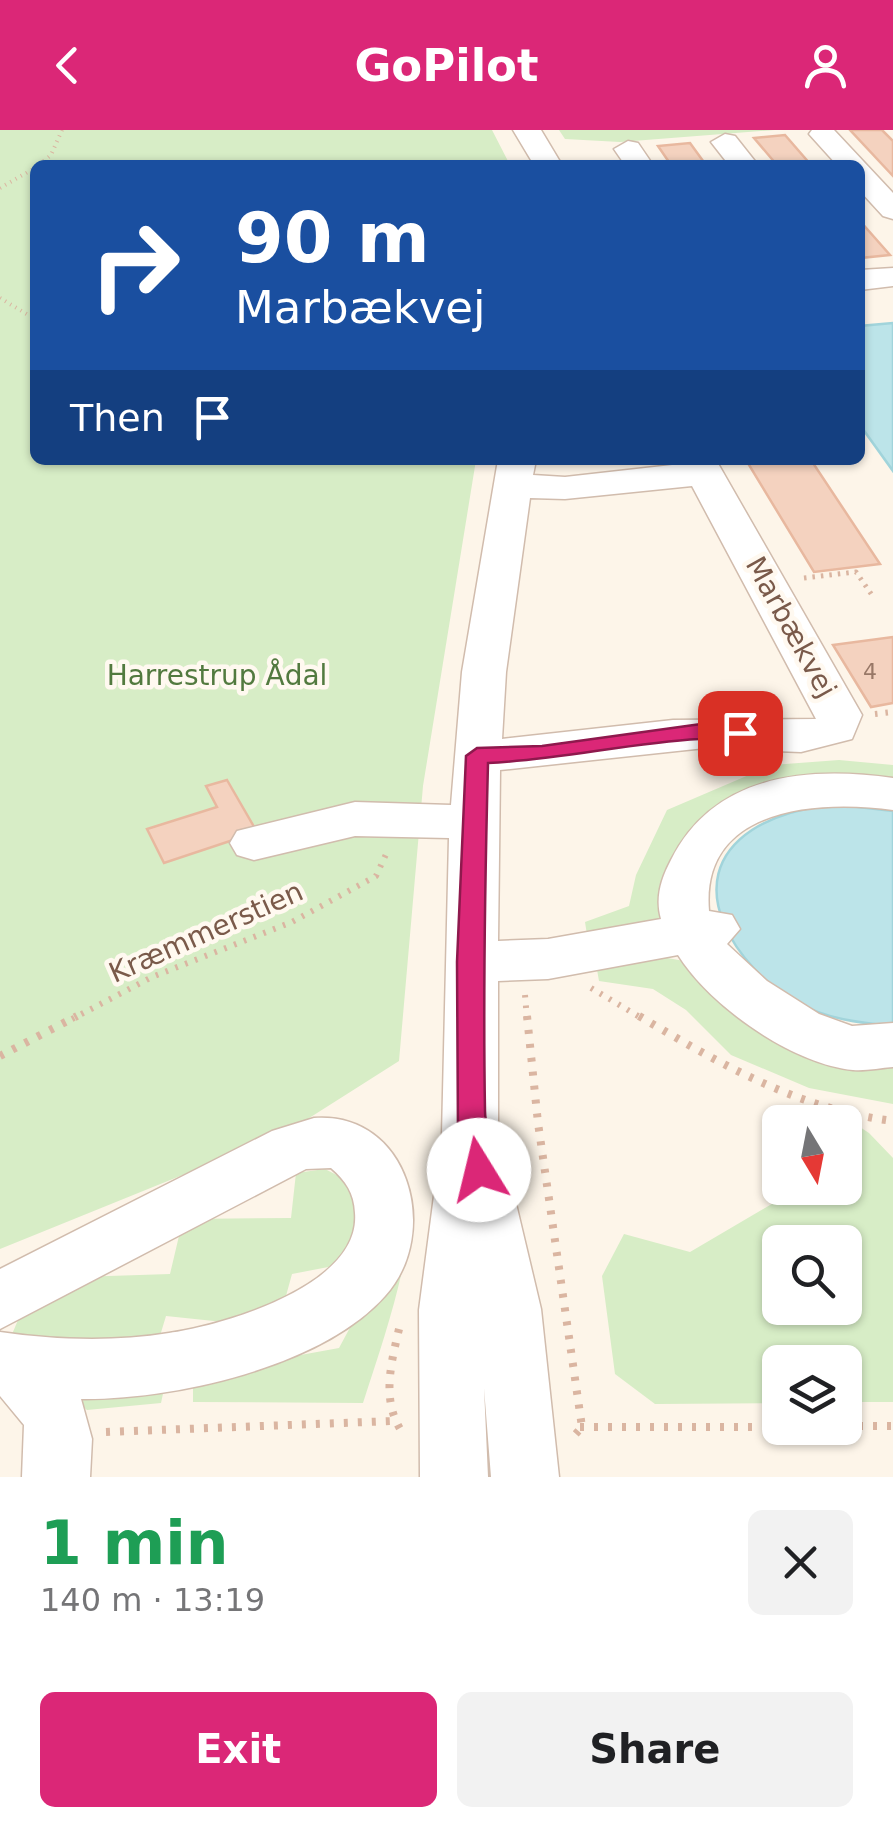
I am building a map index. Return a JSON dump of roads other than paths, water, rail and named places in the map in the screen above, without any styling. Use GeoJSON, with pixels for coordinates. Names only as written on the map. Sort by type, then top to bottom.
{"type":"FeatureCollection","features":[{"type":"Feature","properties":{"kind":"street"},"geometry":{"type":"LineString","coordinates":[[527,130],[545,160]]}},
{"type":"Feature","properties":{"kind":"street"},"geometry":{"type":"LineString","coordinates":[[823,134],[847,160]]}},
{"type":"Feature","properties":{"kind":"street"},"geometry":{"type":"LineString","coordinates":[[725,142],[740,160]]}},
{"type":"Feature","properties":{"kind":"street"},"geometry":{"type":"LineString","coordinates":[[871,184],[893,210]]}},
{"type":"Feature","properties":{"kind":"street"},"geometry":{"type":"LineString","coordinates":[[865,280],[893,277]]}},
{"type":"Feature","properties":{"kind":"street","name":"Marbækvej"},"geometry":{"type":"LineString","coordinates":[[454,1477],[450,1310],[472,1135],[470,962],[477,756],[484,672],[515,473],[565,488],[701,467],[840,714],[836,728],[817,737],[701,731],[542,753],[477,756]]}},
{"type":"Feature","properties":{"kind":"street"},"geometry":{"type":"LineString","coordinates":[[893,794],[826,788],[790,792],[747,807],[720,822],[696,852],[683,907],[737,988],[804,1030],[848,1048],[893,1045]]}},
{"type":"Feature","properties":{"kind":"street"},"geometry":{"type":"LineString","coordinates":[[254,843],[356,819],[473,822]]}},
{"type":"Feature","properties":{"kind":"street"},"geometry":{"type":"LineString","coordinates":[[470,962],[548,958],[702,931]]}},
{"type":"Feature","properties":{"kind":"street","name":"Marbækvej"},"geometry":{"type":"LineString","coordinates":[[472,1135],[510,1309],[525,1477]]}},
{"type":"Feature","properties":{"kind":"street"},"geometry":{"type":"LineString","coordinates":[[0,1300],[292,1148],[314,1142],[338,1144],[357,1156],[382,1187],[386,1218],[380,1252],[358,1282],[315,1314],[252,1342],[147,1367],[6,1363]]}},
{"type":"Feature","properties":{"kind":"street"},"geometry":{"type":"LineString","coordinates":[[6,1363],[48,1396],[60,1425],[59,1458]]}},
{"type":"Feature","properties":{"kind":"water"},"geometry":{"type":"Polygon","coordinates":[[[893,323],[893,471],[865,432],[865,326],[893,323]]]}},
{"type":"Feature","properties":{"kind":"water"},"geometry":{"type":"Polygon","coordinates":[[[832,804],[893,811],[893,1026],[831,1016],[807,1008],[775,988],[737,947],[717,898],[718,874],[729,851],[752,830],[801,810],[832,804]]]}},
{"type":"Feature","properties":{"kind":"park label","name":"Harrestrup Ådal"},"geometry":{"type":"Point","coordinates":[217,675]}}]}
